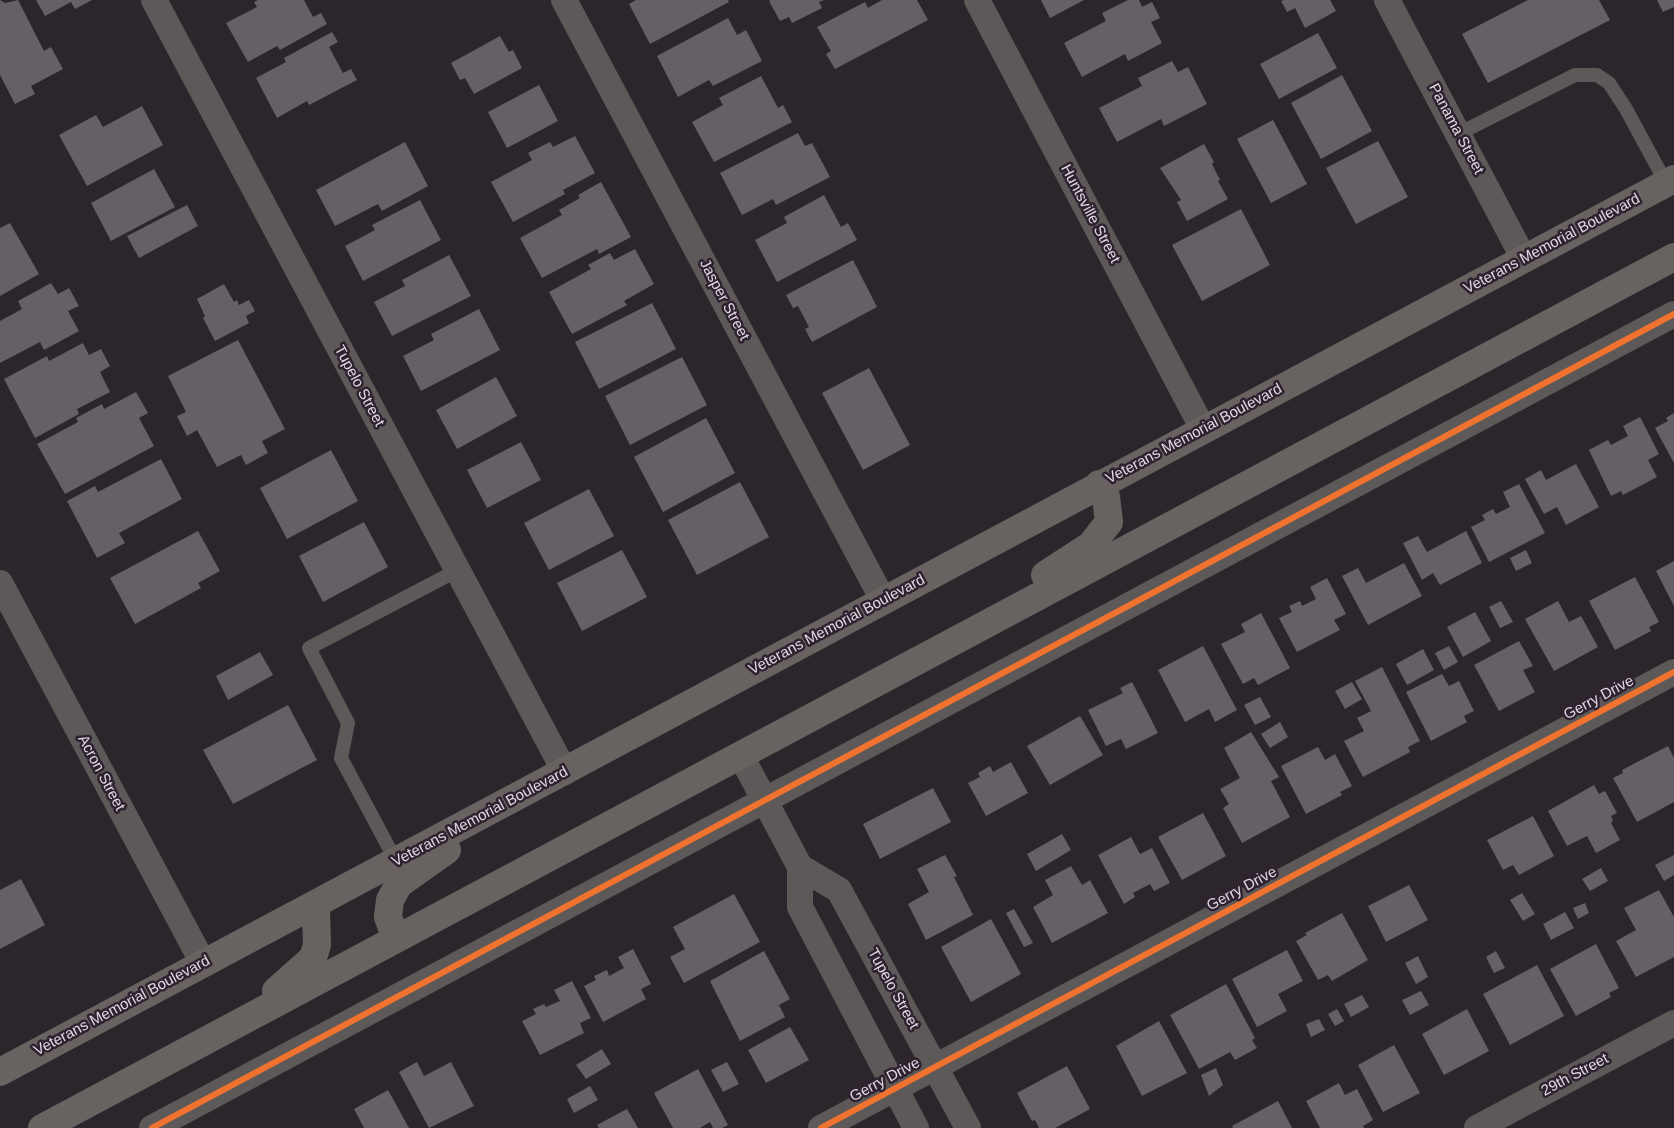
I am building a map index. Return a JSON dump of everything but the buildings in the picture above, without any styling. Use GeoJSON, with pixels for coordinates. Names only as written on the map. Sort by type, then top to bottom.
{"type":"FeatureCollection","features":[{"type":"Feature","properties":{"kind":"main road","name":"Veterans Memorial Boulevard"},"geometry":{"type":"LineString","coordinates":[[0,1072],[1670,181]]}},
{"type":"Feature","properties":{"kind":"main road"},"geometry":{"type":"LineString","coordinates":[[1569,313],[1674,243]]}},
{"type":"Feature","properties":{"kind":"main road"},"geometry":{"type":"LineString","coordinates":[[42,1128],[1674,257]]}},
{"type":"Feature","properties":{"kind":"main road"},"geometry":{"type":"LineString","coordinates":[[897,672],[1091,544],[1109,522],[1106,497],[1099,484]]}},
{"type":"Feature","properties":{"kind":"main road"},"geometry":{"type":"LineString","coordinates":[[396,939],[388,917],[390,900],[399,884],[516,798]]}},
{"type":"Feature","properties":{"kind":"main road"},"geometry":{"type":"LineString","coordinates":[[148,1072],[282,988],[313,958],[317,945],[316,911],[313,905]]}},
{"type":"Feature","properties":{"kind":"street","name":"Tupelo Street"},"geometry":{"type":"LineString","coordinates":[[154,0],[565,772]]}},
{"type":"Feature","properties":{"kind":"street","name":"Jasper Street"},"geometry":{"type":"LineString","coordinates":[[564,0],[883,600]]}},
{"type":"Feature","properties":{"kind":"street","name":"Huntsville Street"},"geometry":{"type":"LineString","coordinates":[[977,0],[1203,429]]}},
{"type":"Feature","properties":{"kind":"street","name":"Panama Street"},"geometry":{"type":"LineString","coordinates":[[1387,0],[1524,259]]}},
{"type":"Feature","properties":{"kind":"street"},"geometry":{"type":"LineString","coordinates":[[152,1128],[1674,314]]}},
{"type":"Feature","properties":{"kind":"street","name":"Acron Street"},"geometry":{"type":"LineString","coordinates":[[0,583],[203,963]]}},
{"type":"Feature","properties":{"kind":"street","name":"Gerry Drive"},"geometry":{"type":"LineString","coordinates":[[821,1128],[1674,672]]}},
{"type":"Feature","properties":{"kind":"street"},"geometry":{"type":"LineString","coordinates":[[741,756],[800,867],[800,907],[916,1128]]}},
{"type":"Feature","properties":{"kind":"street","name":"Tupelo Street"},"geometry":{"type":"LineString","coordinates":[[800,867],[839,890],[968,1128]]}},
{"type":"Feature","properties":{"kind":"street","name":"29th Street"},"geometry":{"type":"LineString","coordinates":[[1477,1128],[1674,1023]]}},
{"type":"Feature","properties":{"kind":"lane"},"geometry":{"type":"LineString","coordinates":[[1458,134],[1575,76],[1597,74],[1609,82],[1670,181]]}},
{"type":"Feature","properties":{"kind":"lane"},"geometry":{"type":"LineString","coordinates":[[396,861],[342,758],[348,723],[308,648],[458,570]]}},
{"type":"Feature","properties":{"kind":"cycle path"},"geometry":{"type":"LineString","coordinates":[[152,1128],[1674,314]]}},
{"type":"Feature","properties":{"kind":"cycle path"},"geometry":{"type":"LineString","coordinates":[[821,1128],[1674,672]]}}]}
